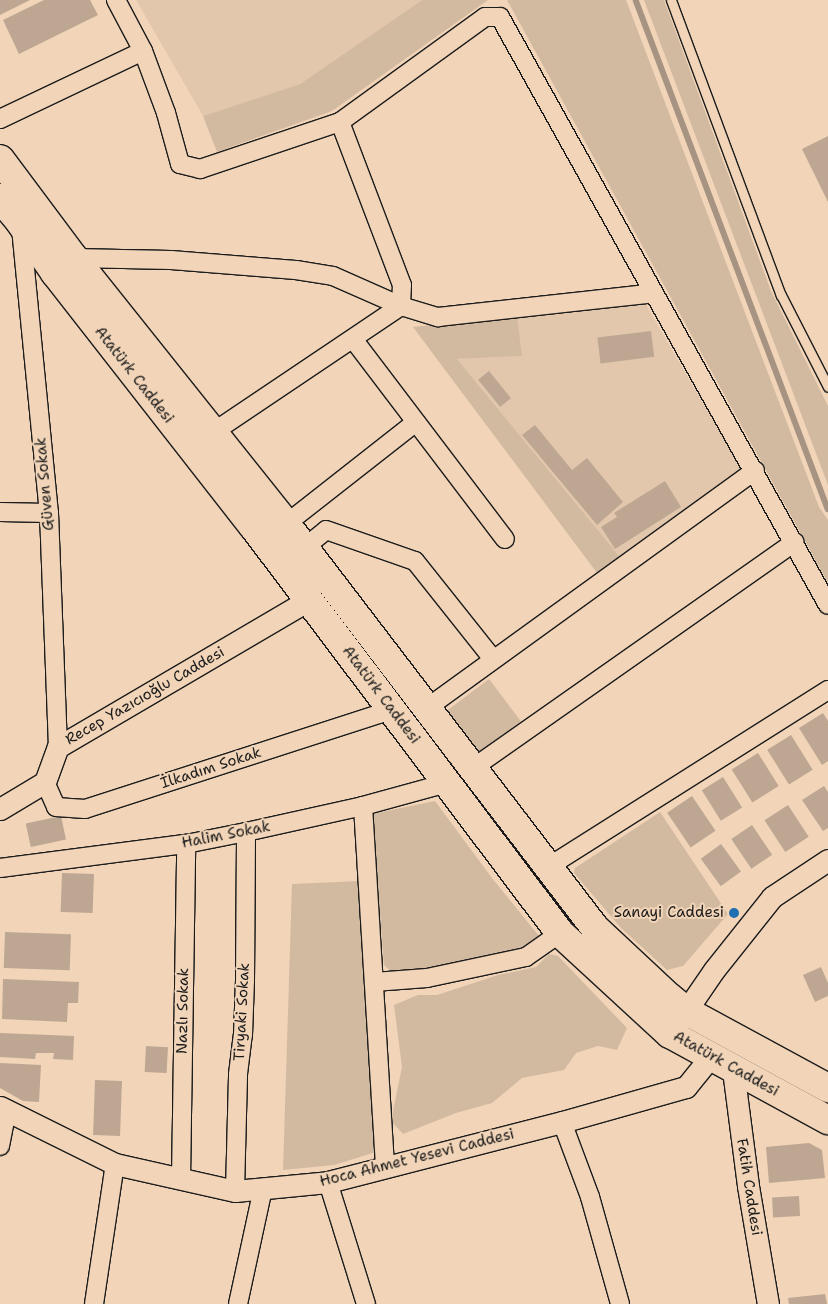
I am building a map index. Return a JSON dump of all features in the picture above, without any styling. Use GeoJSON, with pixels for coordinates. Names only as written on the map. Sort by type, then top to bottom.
{"type":"FeatureCollection","features":[{"type":"Feature","properties":{"kind":"main road"},"geometry":{"type":"LineString","coordinates":[[0,159],[74,258],[286,524],[595,928],[686,1011],[828,1088]]}},
{"type":"Feature","properties":{"kind":"main road","name":"Atatürk Caddesi"},"geometry":{"type":"LineString","coordinates":[[0,198],[20,222],[61,281],[309,600],[560,933],[670,1034],[733,1070],[828,1120]]}},
{"type":"Feature","properties":{"kind":"street"},"geometry":{"type":"LineString","coordinates":[[116,0],[143,51],[166,113],[180,164],[200,169],[340,122],[485,17],[500,17],[755,471],[828,605]]}},
{"type":"Feature","properties":{"kind":"street"},"geometry":{"type":"LineString","coordinates":[[0,119],[143,51]]}},
{"type":"Feature","properties":{"kind":"street"},"geometry":{"type":"LineString","coordinates":[[340,122],[402,285],[401,306]]}},
{"type":"Feature","properties":{"kind":"street","name":"Güven Sokak"},"geometry":{"type":"LineString","coordinates":[[20,222],[49,513],[58,747]]}},
{"type":"Feature","properties":{"kind":"street"},"geometry":{"type":"LineString","coordinates":[[74,258],[171,260],[296,270],[333,276],[401,306],[438,317],[654,293]]}},
{"type":"Feature","properties":{"kind":"street"},"geometry":{"type":"LineString","coordinates":[[212,433],[401,306]]}},
{"type":"Feature","properties":{"kind":"street"},"geometry":{"type":"LineString","coordinates":[[353,339],[505,539]]}},
{"type":"Feature","properties":{"kind":"street"},"geometry":{"type":"LineString","coordinates":[[286,524],[416,422]]}},
{"type":"Feature","properties":{"kind":"street"},"geometry":{"type":"LineString","coordinates":[[427,708],[755,471]]}},
{"type":"Feature","properties":{"kind":"street"},"geometry":{"type":"LineString","coordinates":[[0,512],[49,513]]}},
{"type":"Feature","properties":{"kind":"street"},"geometry":{"type":"LineString","coordinates":[[304,548],[326,530],[415,561],[493,659]]}},
{"type":"Feature","properties":{"kind":"street"},"geometry":{"type":"LineString","coordinates":[[473,768],[794,542]]}},
{"type":"Feature","properties":{"kind":"street","name":"Recep Yazıcıoğlu Caddesi"},"geometry":{"type":"LineString","coordinates":[[45,782],[58,747],[309,600]]}},
{"type":"Feature","properties":{"kind":"street"},"geometry":{"type":"LineString","coordinates":[[548,867],[828,690]]}},
{"type":"Feature","properties":{"kind":"street","name":"İlkadım Sokak"},"geometry":{"type":"LineString","coordinates":[[45,782],[56,807],[85,809],[379,714],[389,706]]}},
{"type":"Feature","properties":{"kind":"street"},"geometry":{"type":"LineString","coordinates":[[0,809],[45,782]]}},
{"type":"Feature","properties":{"kind":"street","name":"Halim Sokak"},"geometry":{"type":"LineString","coordinates":[[0,868],[186,844],[364,806],[447,783]]}},
{"type":"Feature","properties":{"kind":"street"},"geometry":{"type":"LineString","coordinates":[[364,806],[384,1168]]}},
{"type":"Feature","properties":{"kind":"street","name":"Tiryaki Sokak"},"geometry":{"type":"LineString","coordinates":[[235,1191],[238,1074],[243,1035],[246,832]]}},
{"type":"Feature","properties":{"kind":"street","name":"Nazlı Sokak"},"geometry":{"type":"LineString","coordinates":[[181,1179],[186,844]]}},
{"type":"Feature","properties":{"kind":"street"},"geometry":{"type":"LineString","coordinates":[[670,1034],[714,970],[772,897],[828,860]]}},
{"type":"Feature","properties":{"kind":"street"},"geometry":{"type":"LineString","coordinates":[[374,982],[427,978],[526,958],[560,933]]}},
{"type":"Feature","properties":{"kind":"street","name":"Hoca Ahmet Yesevi Caddesi"},"geometry":{"type":"LineString","coordinates":[[3,1109],[114,1164],[235,1191],[328,1182],[562,1122],[686,1087],[710,1057]]}},
{"type":"Feature","properties":{"kind":"street","name":"Fatih Caddesi"},"geometry":{"type":"LineString","coordinates":[[733,1070],[748,1186],[768,1304]]}},
{"type":"Feature","properties":{"kind":"street"},"geometry":{"type":"LineString","coordinates":[[0,1146],[3,1109]]}},
{"type":"Feature","properties":{"kind":"street"},"geometry":{"type":"LineString","coordinates":[[562,1122],[590,1197],[620,1304]]}},
{"type":"Feature","properties":{"kind":"street"},"geometry":{"type":"LineString","coordinates":[[94,1304],[114,1164]]}},
{"type":"Feature","properties":{"kind":"street"},"geometry":{"type":"LineString","coordinates":[[328,1182],[366,1304]]}},
{"type":"Feature","properties":{"kind":"street"},"geometry":{"type":"LineString","coordinates":[[238,1304],[263,1188]]}},
{"type":"Feature","properties":{"kind":"lane"},"geometry":{"type":"LineString","coordinates":[[671,0],[782,295],[828,387]]}},
{"type":"Feature","properties":{"kind":"shaded area"},"geometry":{"type":"Polygon","coordinates":[[[136,0],[422,0],[300,84],[203,116],[136,0]]]}},
{"type":"Feature","properties":{"kind":"shaded area"},"geometry":{"type":"Polygon","coordinates":[[[422,0],[488,0],[332,111],[217,152],[203,116],[300,84],[422,0]]]}},
{"type":"Feature","properties":{"kind":"shaded area"},"geometry":{"type":"Polygon","coordinates":[[[507,0],[626,0],[819,507],[828,520],[828,583],[507,0]]]}},
{"type":"Feature","properties":{"kind":"shaded area"},"geometry":{"type":"Polygon","coordinates":[[[644,0],[664,0],[771,291],[828,406],[828,485],[644,0]]]}},
{"type":"Feature","properties":{"kind":"shaded area"},"geometry":{"type":"Polygon","coordinates":[[[645,303],[744,474],[620,557],[457,359],[521,356],[517,316],[645,303]]]}},
{"type":"Feature","properties":{"kind":"shaded area"},"geometry":{"type":"Polygon","coordinates":[[[517,316],[522,356],[457,359],[620,557],[597,573],[413,327],[517,316]]]}},
{"type":"Feature","properties":{"kind":"shaded area"},"geometry":{"type":"Polygon","coordinates":[[[489,679],[521,721],[479,753],[447,710],[489,679]]]}},
{"type":"Feature","properties":{"kind":"shaded area"},"geometry":{"type":"Polygon","coordinates":[[[435,801],[492,878],[539,936],[524,950],[394,974],[384,965],[372,814],[435,801]]]}},
{"type":"Feature","properties":{"kind":"shaded area"},"geometry":{"type":"Polygon","coordinates":[[[660,812],[728,914],[683,966],[667,970],[621,928],[574,873],[575,868],[660,812]]]}},
{"type":"Feature","properties":{"kind":"shaded area"},"geometry":{"type":"Polygon","coordinates":[[[360,881],[376,1152],[334,1165],[283,1170],[292,884],[360,881]]]}},
{"type":"Feature","properties":{"kind":"shaded area"},"geometry":{"type":"Polygon","coordinates":[[[549,954],[558,956],[627,1028],[617,1050],[598,1046],[576,1053],[564,1070],[522,1078],[492,1103],[456,1113],[403,1134],[391,1121],[402,1067],[394,1005],[418,995],[437,995],[498,975],[536,967],[549,954]]]}},
{"type":"Feature","properties":{"kind":"building"},"geometry":{"type":"Polygon","coordinates":[[[0,0],[30,0],[0,15],[0,0]]]}},
{"type":"Feature","properties":{"kind":"building"},"geometry":{"type":"Polygon","coordinates":[[[44,0],[90,0],[98,15],[19,54],[3,20],[44,0]]]}},
{"type":"Feature","properties":{"kind":"building"},"geometry":{"type":"Polygon","coordinates":[[[828,136],[828,202],[802,149],[828,136]]]}},
{"type":"Feature","properties":{"kind":"building"},"geometry":{"type":"Polygon","coordinates":[[[651,331],[654,357],[601,363],[597,338],[651,331]]]}},
{"type":"Feature","properties":{"kind":"building"},"geometry":{"type":"Polygon","coordinates":[[[489,371],[511,398],[500,407],[478,380],[489,371]]]}},
{"type":"Feature","properties":{"kind":"building"},"geometry":{"type":"Polygon","coordinates":[[[535,425],[572,470],[587,458],[623,502],[597,525],[522,435],[535,425]]]}},
{"type":"Feature","properties":{"kind":"building"},"geometry":{"type":"Polygon","coordinates":[[[665,481],[681,507],[615,549],[601,527],[617,517],[614,513],[665,481]]]}},
{"type":"Feature","properties":{"kind":"building"},"geometry":{"type":"Polygon","coordinates":[[[823,713],[828,721],[828,761],[822,765],[799,728],[823,713]]]}},
{"type":"Feature","properties":{"kind":"building"},"geometry":{"type":"Polygon","coordinates":[[[791,735],[813,770],[789,785],[767,750],[791,735]]]}},
{"type":"Feature","properties":{"kind":"building"},"geometry":{"type":"Polygon","coordinates":[[[758,753],[779,786],[752,803],[732,769],[758,753]]]}},
{"type":"Feature","properties":{"kind":"building"},"geometry":{"type":"Polygon","coordinates":[[[723,777],[742,808],[721,821],[702,790],[723,777]]]}},
{"type":"Feature","properties":{"kind":"building"},"geometry":{"type":"Polygon","coordinates":[[[824,786],[828,792],[828,828],[823,831],[802,800],[824,786]]]}},
{"type":"Feature","properties":{"kind":"building"},"geometry":{"type":"Polygon","coordinates":[[[692,796],[715,831],[691,848],[667,813],[692,796]]]}},
{"type":"Feature","properties":{"kind":"building"},"geometry":{"type":"Polygon","coordinates":[[[788,805],[809,837],[785,852],[765,820],[788,805]]]}},
{"type":"Feature","properties":{"kind":"building"},"geometry":{"type":"Polygon","coordinates":[[[61,816],[66,839],[31,847],[26,823],[61,816]]]}},
{"type":"Feature","properties":{"kind":"building"},"geometry":{"type":"Polygon","coordinates":[[[752,825],[772,855],[751,869],[731,839],[752,825]]]}},
{"type":"Feature","properties":{"kind":"building"},"geometry":{"type":"Polygon","coordinates":[[[721,844],[741,872],[721,886],[701,859],[721,844]]]}},
{"type":"Feature","properties":{"kind":"building"},"geometry":{"type":"Polygon","coordinates":[[[62,873],[94,874],[93,913],[61,912],[62,873]]]}},
{"type":"Feature","properties":{"kind":"building"},"geometry":{"type":"Polygon","coordinates":[[[5,932],[71,934],[70,970],[4,968],[5,932]]]}},
{"type":"Feature","properties":{"kind":"building"},"geometry":{"type":"Polygon","coordinates":[[[821,967],[828,983],[828,996],[815,1002],[803,975],[821,967]]]}},
{"type":"Feature","properties":{"kind":"building"},"geometry":{"type":"Polygon","coordinates":[[[3,979],[79,982],[78,1003],[68,1003],[67,1022],[2,1019],[3,979]]]}},
{"type":"Feature","properties":{"kind":"building"},"geometry":{"type":"Polygon","coordinates":[[[0,1033],[74,1036],[73,1060],[53,1059],[54,1053],[36,1053],[35,1059],[0,1057],[0,1033]]]}},
{"type":"Feature","properties":{"kind":"building"},"geometry":{"type":"Polygon","coordinates":[[[146,1046],[168,1047],[167,1073],[145,1072],[146,1046]]]}},
{"type":"Feature","properties":{"kind":"building"},"geometry":{"type":"Polygon","coordinates":[[[0,1063],[41,1065],[39,1102],[23,1101],[0,1088],[0,1063]]]}},
{"type":"Feature","properties":{"kind":"building"},"geometry":{"type":"Polygon","coordinates":[[[95,1080],[122,1081],[120,1136],[93,1135],[95,1080]]]}},
{"type":"Feature","properties":{"kind":"building"},"geometry":{"type":"Polygon","coordinates":[[[809,1143],[822,1150],[825,1178],[769,1183],[766,1147],[809,1143]]]}},
{"type":"Feature","properties":{"kind":"building"},"geometry":{"type":"Polygon","coordinates":[[[799,1196],[800,1216],[773,1217],[772,1197],[799,1196]]]}},
{"type":"Feature","properties":{"kind":"building"},"geometry":{"type":"Polygon","coordinates":[[[825,1294],[827,1304],[789,1304],[788,1298],[825,1294]]]}},
{"type":"Feature","properties":{"kind":"waterway"},"geometry":{"type":"LineString","coordinates":[[636,0],[828,509]]}},
{"type":"Feature","properties":{"kind":"place","name":"Sanayi Caddesi"},"geometry":{"type":"Point","coordinates":[734,913]}}]}
